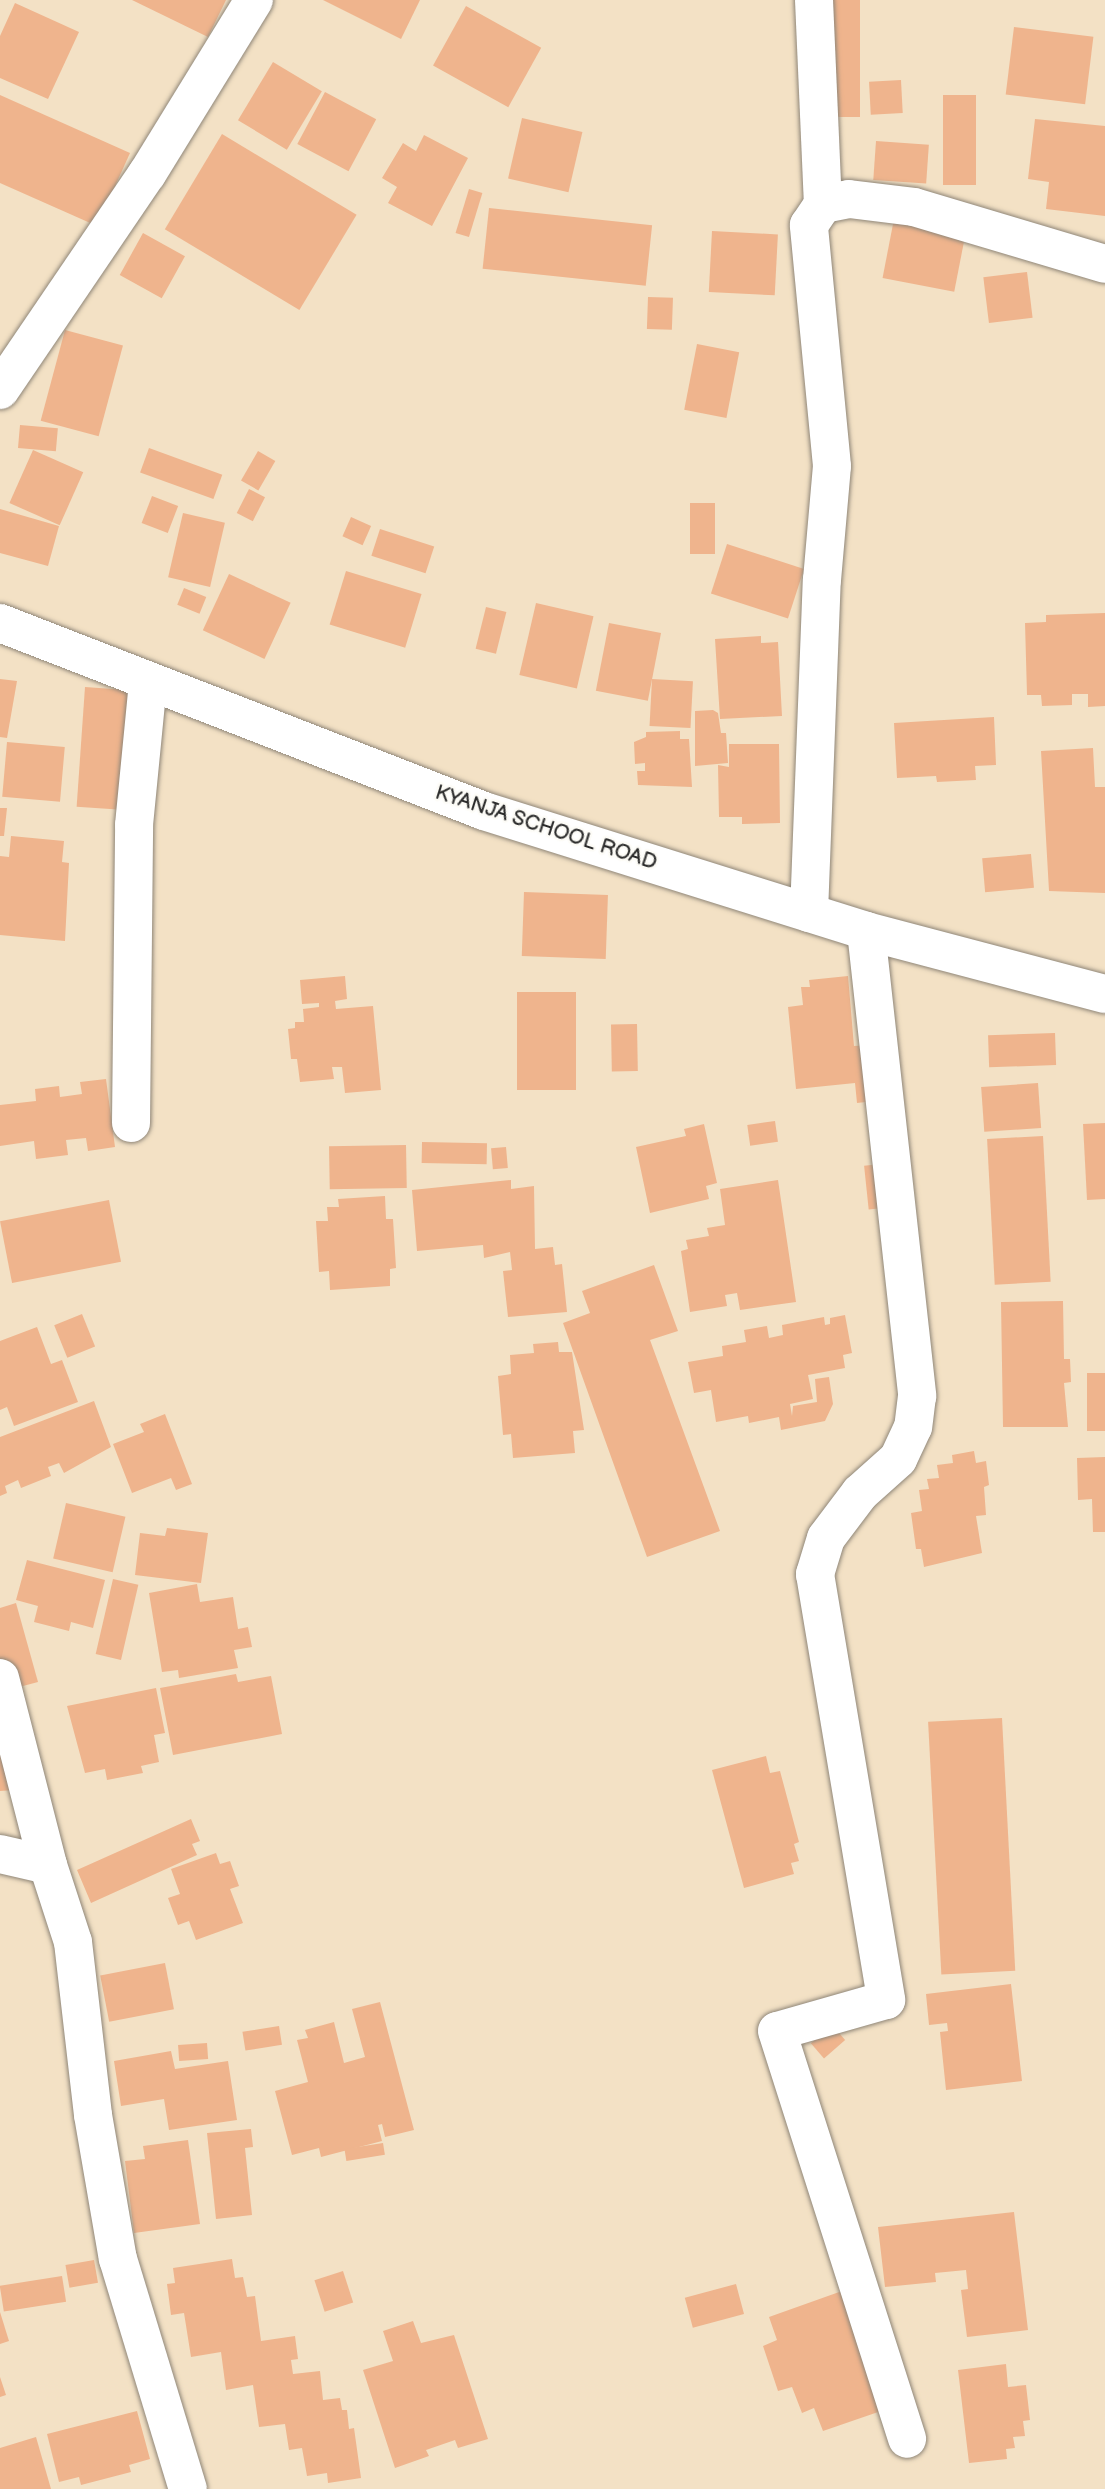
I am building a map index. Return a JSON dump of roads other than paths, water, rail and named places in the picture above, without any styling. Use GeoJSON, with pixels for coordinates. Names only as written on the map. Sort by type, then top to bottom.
{"type":"FeatureCollection","features":[{"type":"Feature","properties":{"kind":"street"},"geometry":{"type":"LineString","coordinates":[[0,390],[147,174],[254,0]]}},
{"type":"Feature","properties":{"kind":"street"},"geometry":{"type":"LineString","coordinates":[[809,913],[822,580],[832,466],[809,225],[823,204],[814,0]]}},
{"type":"Feature","properties":{"kind":"street"},"geometry":{"type":"LineString","coordinates":[[823,204],[849,199],[914,207],[1105,264]]}},
{"type":"Feature","properties":{"kind":"street","name":"KYANJA SCHOOL ROAD"},"geometry":{"type":"LineString","coordinates":[[0,623],[484,811],[866,931],[1105,995]]}},
{"type":"Feature","properties":{"kind":"street"},"geometry":{"type":"LineString","coordinates":[[131,1124],[134,825],[148,681]]}},
{"type":"Feature","properties":{"kind":"street"},"geometry":{"type":"LineString","coordinates":[[866,931],[917,1396],[913,1427],[898,1459],[860,1493],[826,1538],[815,1574],[886,2000],[777,2031],[907,2439]]}},
{"type":"Feature","properties":{"kind":"street"},"geometry":{"type":"LineString","coordinates":[[0,1678],[48,1865],[73,1942],[97,2141],[118,2259],[188,2489]]}},
{"type":"Feature","properties":{"kind":"street"},"geometry":{"type":"LineString","coordinates":[[0,1854],[48,1865]]}}]}
